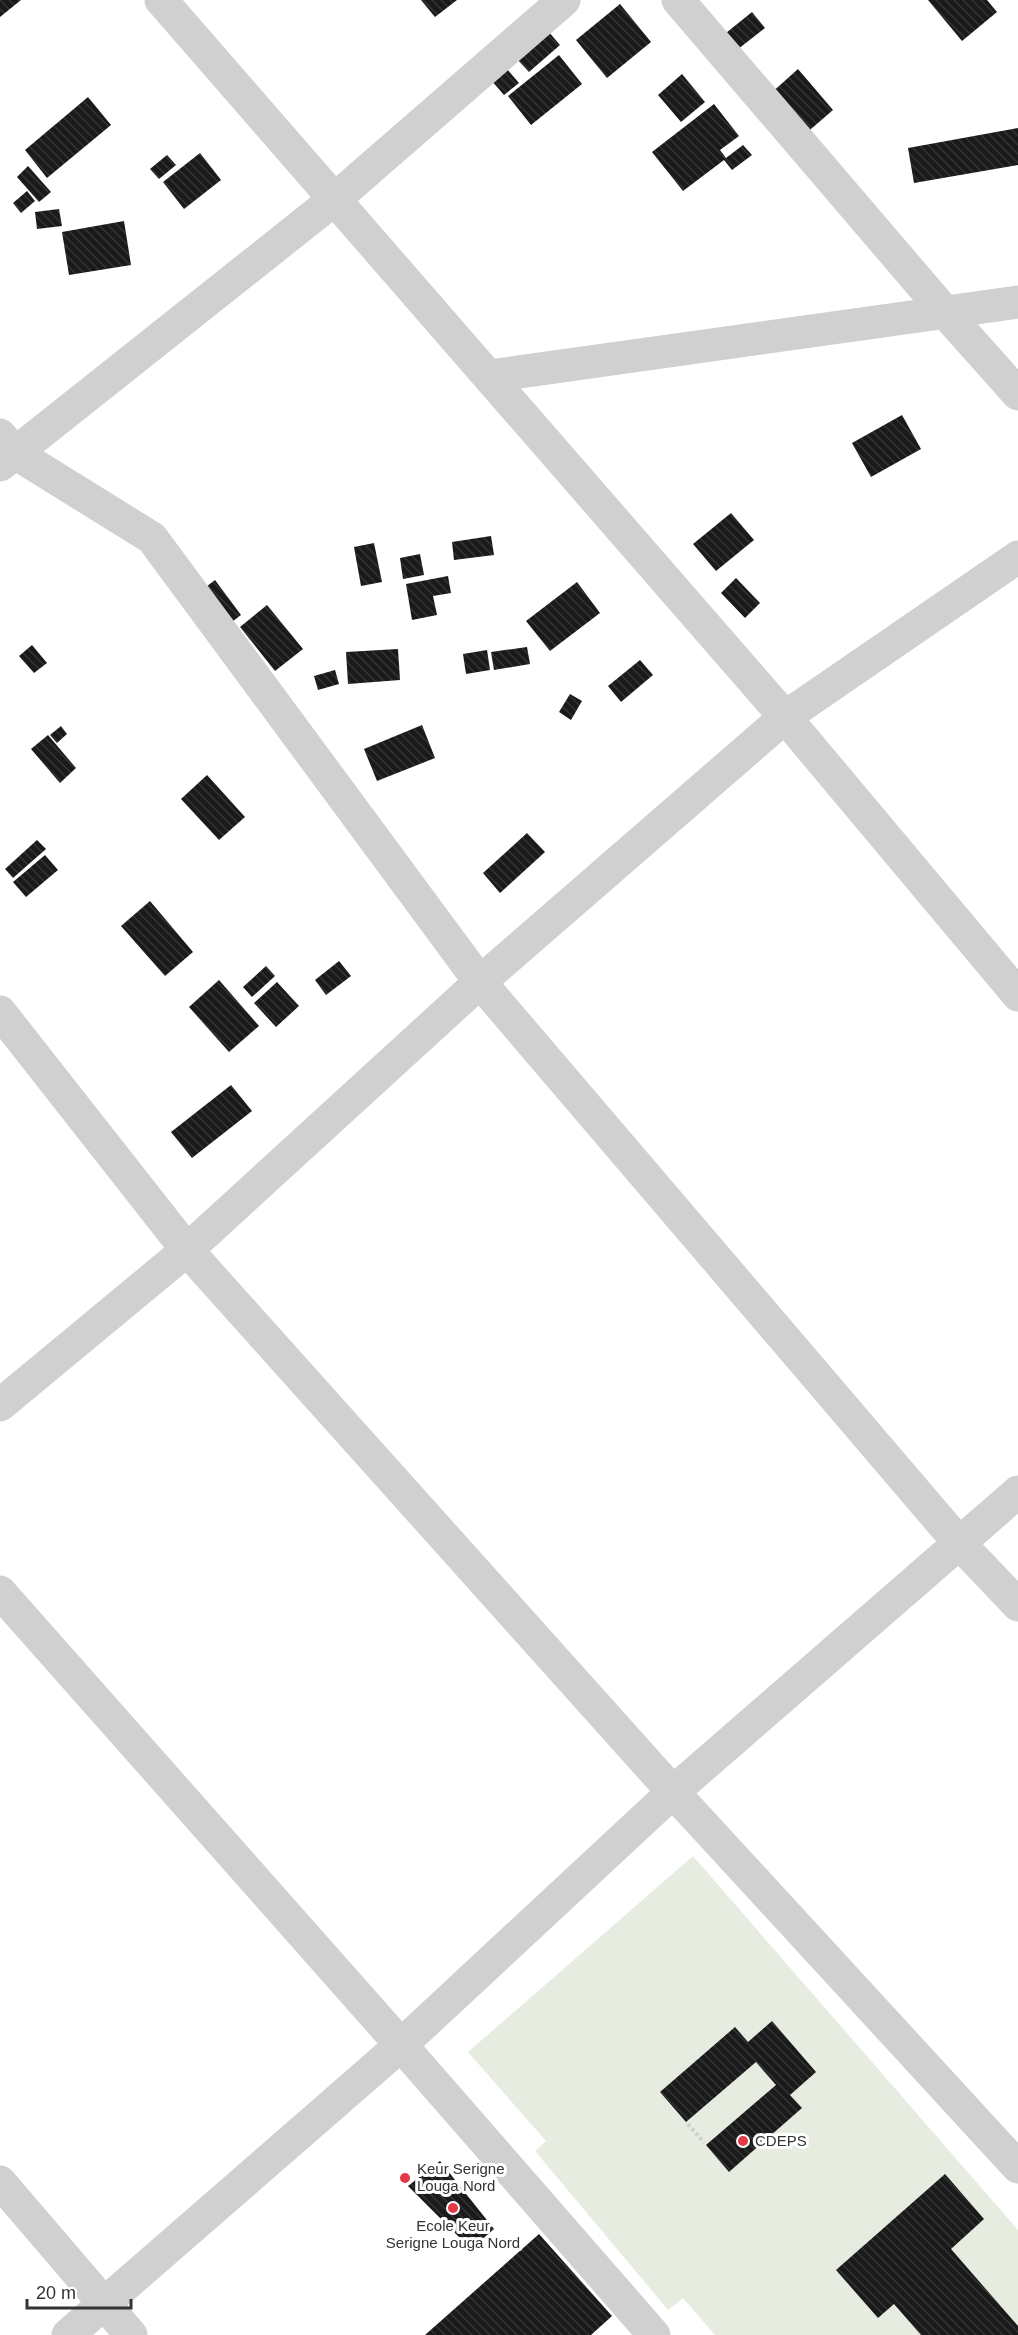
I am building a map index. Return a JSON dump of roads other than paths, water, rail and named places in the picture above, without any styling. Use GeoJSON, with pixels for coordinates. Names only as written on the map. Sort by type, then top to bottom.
{"type":"FeatureCollection","features":[{"type":"Feature","properties":{"kind":"street"},"geometry":{"type":"LineString","coordinates":[[161,0],[785,717],[1018,995]]}},
{"type":"Feature","properties":{"kind":"street"},"geometry":{"type":"LineString","coordinates":[[564,0],[335,199],[5,451],[152,538],[480,982],[960,1544],[1018,1605]]}},
{"type":"Feature","properties":{"kind":"street"},"geometry":{"type":"LineString","coordinates":[[678,0],[1018,394]]}},
{"type":"Feature","properties":{"kind":"street"},"geometry":{"type":"LineString","coordinates":[[490,376],[1018,302]]}},
{"type":"Feature","properties":{"kind":"street"},"geometry":{"type":"LineString","coordinates":[[0,1405],[187,1250],[480,982],[785,717],[1018,557]]}},
{"type":"Feature","properties":{"kind":"street"},"geometry":{"type":"LineString","coordinates":[[0,1012],[187,1250],[673,1792],[1018,2167]]}},
{"type":"Feature","properties":{"kind":"street"},"geometry":{"type":"LineString","coordinates":[[68,2335],[401,2045],[673,1792],[1018,1492]]}},
{"type":"Feature","properties":{"kind":"street"},"geometry":{"type":"LineString","coordinates":[[0,1592],[654,2335]]}},
{"type":"Feature","properties":{"kind":"street"},"geometry":{"type":"LineString","coordinates":[[0,2182],[131,2335]]}},
{"type":"Feature","properties":{"kind":"place","name":"CDEPS"},"geometry":{"type":"Point","coordinates":[743,2141]}},
{"type":"Feature","properties":{"kind":"place","name":"Keur Serigne Louga Nord"},"geometry":{"type":"Point","coordinates":[405,2178]}},
{"type":"Feature","properties":{"kind":"place","name":"Ecole Keur Serigne Louga Nord"},"geometry":{"type":"Point","coordinates":[453,2208]}}]}
